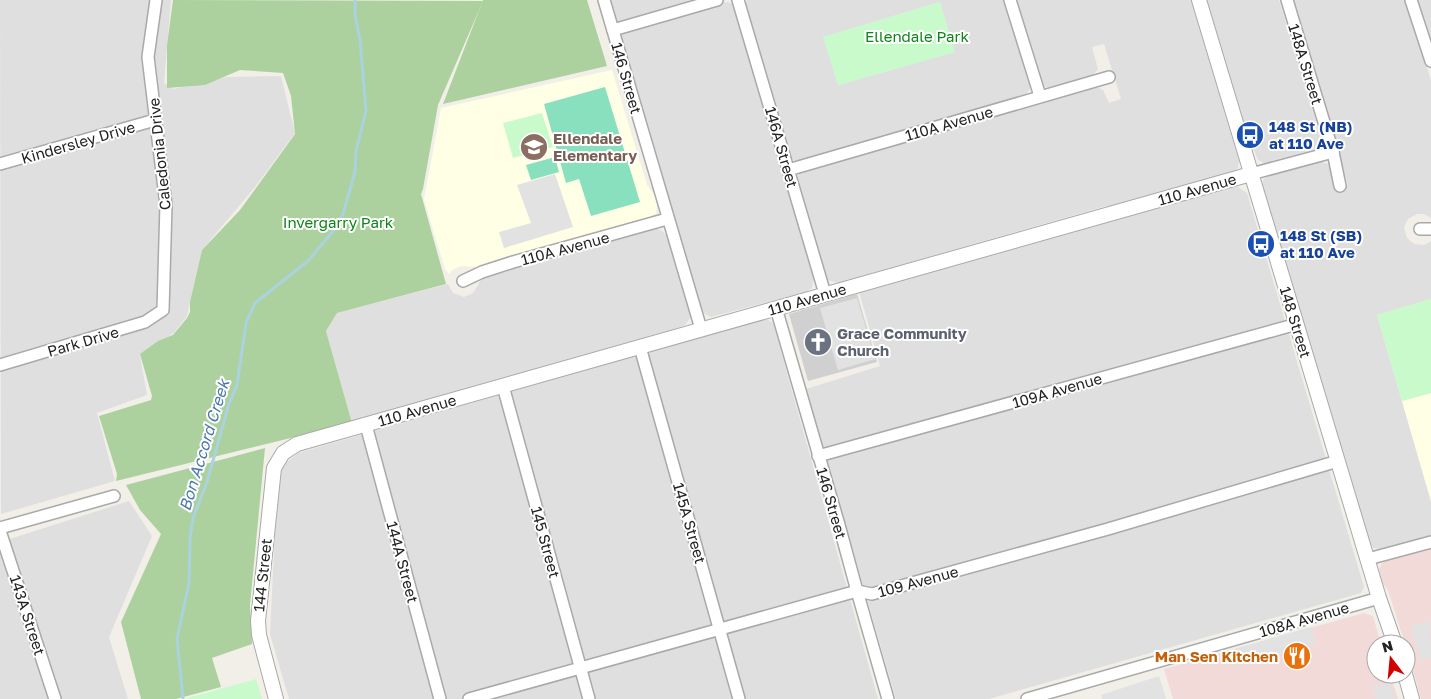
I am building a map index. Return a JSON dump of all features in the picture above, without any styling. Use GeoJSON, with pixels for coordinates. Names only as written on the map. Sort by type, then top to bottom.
{"type":"FeatureCollection","features":[{"type":"Feature","properties":{"kind":"street","name":"Caledonia Drive"},"geometry":{"type":"LineString","coordinates":[[156,0],[148,57],[166,205],[163,310]]}},
{"type":"Feature","properties":{"kind":"street","name":"146 Street"},"geometry":{"type":"LineString","coordinates":[[604,0],[701,329]]}},
{"type":"Feature","properties":{"kind":"street"},"geometry":{"type":"LineString","coordinates":[[613,30],[717,0]]}},
{"type":"Feature","properties":{"kind":"street","name":"146A Street"},"geometry":{"type":"LineString","coordinates":[[738,0],[825,294]]}},
{"type":"Feature","properties":{"kind":"street"},"geometry":{"type":"LineString","coordinates":[[1010,0],[1040,96]]}},
{"type":"Feature","properties":{"kind":"street","name":"148 Street"},"geometry":{"type":"LineString","coordinates":[[1199,0],[1379,598],[1392,634]]}},
{"type":"Feature","properties":{"kind":"street","name":"148A Street"},"geometry":{"type":"LineString","coordinates":[[1287,0],[1333,152],[1340,186]]}},
{"type":"Feature","properties":{"kind":"street"},"geometry":{"type":"LineString","coordinates":[[1411,0],[1431,61]]}},
{"type":"Feature","properties":{"kind":"street","name":"110A Avenue"},"geometry":{"type":"LineString","coordinates":[[788,170],[1109,77]]}},
{"type":"Feature","properties":{"kind":"street","name":"Kindersley Drive"},"geometry":{"type":"LineString","coordinates":[[0,164],[155,120]]}},
{"type":"Feature","properties":{"kind":"street","name":"110 Avenue"},"geometry":{"type":"LineString","coordinates":[[283,453],[297,444],[366,424],[1333,152]]}},
{"type":"Feature","properties":{"kind":"street","name":"110A Avenue"},"geometry":{"type":"LineString","coordinates":[[463,281],[482,272],[513,262],[668,219]]}},
{"type":"Feature","properties":{"kind":"street","name":"146 Street"},"geometry":{"type":"LineString","coordinates":[[776,308],[818,456],[840,525],[888,699]]}},
{"type":"Feature","properties":{"kind":"street","name":"Park Drive"},"geometry":{"type":"LineString","coordinates":[[0,365],[145,322],[163,310]]}},
{"type":"Feature","properties":{"kind":"street","name":"109A Avenue"},"geometry":{"type":"LineString","coordinates":[[818,456],[1297,324]]}},
{"type":"Feature","properties":{"kind":"street","name":"145A Street"},"geometry":{"type":"LineString","coordinates":[[640,347],[739,699]]}},
{"type":"Feature","properties":{"kind":"street","name":"145 Street"},"geometry":{"type":"LineString","coordinates":[[503,386],[589,699]]}},
{"type":"Feature","properties":{"kind":"street","name":"144A Street"},"geometry":{"type":"LineString","coordinates":[[366,424],[440,699]]}},
{"type":"Feature","properties":{"kind":"street","name":"144 Street"},"geometry":{"type":"LineString","coordinates":[[276,699],[259,635],[258,621],[274,468],[283,453]]}},
{"type":"Feature","properties":{"kind":"street","name":"109 Avenue"},"geometry":{"type":"LineString","coordinates":[[469,699],[857,591],[872,594],[1108,529],[1338,461]]}},
{"type":"Feature","properties":{"kind":"street"},"geometry":{"type":"LineString","coordinates":[[0,529],[114,496]]}},
{"type":"Feature","properties":{"kind":"street","name":"143A Street"},"geometry":{"type":"LineString","coordinates":[[0,529],[55,699]]}},
{"type":"Feature","properties":{"kind":"street"},"geometry":{"type":"LineString","coordinates":[[1368,559],[1431,542]]}},
{"type":"Feature","properties":{"kind":"street","name":"108A Avenue"},"geometry":{"type":"LineString","coordinates":[[1027,699],[1379,598]]}},
{"type":"Feature","properties":{"kind":"street"},"geometry":{"type":"LineString","coordinates":[[1408,684],[1412,699]]}},
{"type":"Feature","properties":{"kind":"shaded area"},"geometry":{"type":"Polygon","coordinates":[[[0,0],[171,0],[164,83],[173,89],[227,77],[281,76],[295,133],[255,187],[202,250],[187,316],[174,333],[140,355],[147,395],[97,413],[115,481],[1,514],[0,0]]]}},
{"type":"Feature","properties":{"kind":"shaded area"},"geometry":{"type":"Polygon","coordinates":[[[607,0],[698,0],[621,22],[615,20],[607,0]]]}},
{"type":"Feature","properties":{"kind":"shaded area"},"geometry":{"type":"Polygon","coordinates":[[[747,0],[1005,0],[1030,81],[1030,89],[1025,95],[1017,99],[795,161],[790,157],[745,6],[747,0]],[[940,2],[824,37],[838,85],[954,52],[940,2]]]}},
{"type":"Feature","properties":{"kind":"shaded area"},"geometry":{"type":"Polygon","coordinates":[[[1015,0],[1191,0],[1239,161],[1238,168],[1231,173],[1111,207],[1106,206],[838,283],[827,280],[797,182],[801,170],[1091,88],[1103,90],[1109,103],[1121,99],[1104,44],[1092,47],[1098,69],[1093,75],[1053,88],[1041,85],[1015,0]]]}},
{"type":"Feature","properties":{"kind":"shaded area"},"geometry":{"type":"Polygon","coordinates":[[[1206,0],[1279,0],[1321,138],[1316,149],[1272,162],[1264,163],[1258,160],[1244,125],[1206,0]]]}},
{"type":"Feature","properties":{"kind":"shaded area"},"geometry":{"type":"Polygon","coordinates":[[[1292,0],[1404,0],[1431,80],[1431,218],[1424,214],[1417,214],[1408,219],[1404,227],[1407,238],[1414,244],[1424,245],[1431,241],[1431,299],[1377,315],[1431,502],[1431,535],[1379,549],[1373,548],[1368,537],[1262,186],[1263,180],[1268,175],[1319,161],[1328,164],[1336,188],[1348,185],[1292,0]]]}},
{"type":"Feature","properties":{"kind":"shaded area"},"geometry":{"type":"Polygon","coordinates":[[[1417,0],[1431,0],[1431,43],[1417,0]]]}},
{"type":"Feature","properties":{"kind":"shaded area"},"geometry":{"type":"Polygon","coordinates":[[[725,2],[731,3],[736,11],[814,276],[812,288],[806,292],[711,317],[705,314],[700,307],[620,39],[622,34],[628,31],[725,2]]]}},
{"type":"Feature","properties":{"kind":"shaded area","name":"Ellendale Elementary"},"geometry":{"type":"Polygon","coordinates":[[[612,70],[647,185],[655,196],[656,213],[647,219],[477,267],[461,266],[452,270],[449,274],[445,269],[424,200],[441,108],[612,70]]]}},
{"type":"Feature","properties":{"kind":"shaded area"},"geometry":{"type":"Polygon","coordinates":[[[555,174],[573,227],[504,248],[499,232],[531,223],[517,185],[555,174]]]}},
{"type":"Feature","properties":{"kind":"shaded area"},"geometry":{"type":"Polygon","coordinates":[[[1225,187],[1238,187],[1247,193],[1364,587],[1361,593],[989,699],[896,699],[806,389],[880,366],[859,291],[1225,187]]]}},
{"type":"Feature","properties":{"kind":"shaded area"},"geometry":{"type":"Polygon","coordinates":[[[656,228],[667,236],[689,312],[690,318],[685,325],[662,335],[475,386],[352,423],[326,331],[337,313],[448,284],[453,293],[464,297],[473,293],[485,277],[544,260],[548,257],[656,228]]]}},
{"type":"Feature","properties":{"kind":"shaded area"},"geometry":{"type":"Polygon","coordinates":[[[857,294],[877,362],[808,381],[789,314],[857,294]]]}},
{"type":"Feature","properties":{"kind":"shaded area"},"geometry":{"type":"Polygon","coordinates":[[[857,298],[875,359],[838,370],[820,308],[857,298]]]}},
{"type":"Feature","properties":{"kind":"shaded area"},"geometry":{"type":"Polygon","coordinates":[[[765,318],[773,323],[878,699],[289,699],[270,634],[275,530],[282,466],[298,453],[765,318]]]}},
{"type":"Feature","properties":{"kind":"shaded area"},"geometry":{"type":"Polygon","coordinates":[[[1431,393],[1431,501],[1402,401],[1431,393]]]}},
{"type":"Feature","properties":{"kind":"shaded area"},"geometry":{"type":"Polygon","coordinates":[[[129,501],[152,536],[109,637],[128,699],[0,699],[0,542],[129,501]]]}},
{"type":"Feature","properties":{"kind":"shaded area"},"geometry":{"type":"Polygon","coordinates":[[[1431,547],[1431,699],[1421,699],[1416,681],[1416,634],[1402,634],[1388,590],[1383,584],[1379,570],[1385,561],[1431,547]]]}},
{"type":"Feature","properties":{"kind":"shaded area"},"geometry":{"type":"Polygon","coordinates":[[[1364,613],[1373,616],[1378,634],[1366,634],[1366,684],[1393,684],[1398,699],[1173,699],[1164,669],[1364,613]]]}},
{"type":"Feature","properties":{"kind":"shaded area"},"geometry":{"type":"Polygon","coordinates":[[[1430,621],[1431,658],[1421,661],[1416,644],[1416,634],[1413,634],[1411,626],[1430,621]]]}},
{"type":"Feature","properties":{"kind":"shaded area"},"geometry":{"type":"Polygon","coordinates":[[[1311,627],[1316,644],[1239,665],[1234,649],[1311,627]]]}},
{"type":"Feature","properties":{"kind":"shaded area"},"geometry":{"type":"Polygon","coordinates":[[[1159,676],[1166,699],[1102,699],[1101,695],[1159,676]]]}},
{"type":"Feature","properties":{"kind":"shaded area"},"geometry":{"type":"Polygon","coordinates":[[[1391,684],[1395,699],[1376,699],[1373,687],[1391,684]]]}},
{"type":"Feature","properties":{"kind":"green space","name":"Invergarry Park"},"geometry":{"type":"Polygon","coordinates":[[[173,0],[483,1],[438,105],[421,194],[446,284],[337,313],[326,331],[352,423],[116,481],[117,474],[99,416],[151,400],[152,396],[140,354],[158,341],[173,335],[187,318],[190,312],[190,302],[202,250],[240,210],[295,134],[291,96],[283,73],[240,70],[205,85],[167,88],[167,45],[173,0]]]}},
{"type":"Feature","properties":{"kind":"green space"},"geometry":{"type":"Polygon","coordinates":[[[483,0],[587,0],[607,66],[443,104],[483,0]]]}},
{"type":"Feature","properties":{"kind":"green space","name":"Ellendale Park"},"geometry":{"type":"Polygon","coordinates":[[[940,2],[955,52],[838,85],[823,37],[940,2]]]}},
{"type":"Feature","properties":{"kind":"green space"},"geometry":{"type":"Polygon","coordinates":[[[605,87],[640,202],[591,216],[579,179],[566,183],[544,104],[605,87]]]}},
{"type":"Feature","properties":{"kind":"green space"},"geometry":{"type":"Polygon","coordinates":[[[542,113],[553,147],[513,158],[503,123],[542,113]]]}},
{"type":"Feature","properties":{"kind":"green space"},"geometry":{"type":"Polygon","coordinates":[[[555,157],[559,172],[531,180],[526,165],[555,157]]]}},
{"type":"Feature","properties":{"kind":"green space"},"geometry":{"type":"Polygon","coordinates":[[[1431,299],[1431,393],[1402,401],[1377,315],[1431,299]]]}},
{"type":"Feature","properties":{"kind":"green space"},"geometry":{"type":"Polygon","coordinates":[[[265,448],[250,605],[252,644],[212,658],[221,687],[176,699],[141,699],[121,622],[161,534],[140,510],[126,485],[265,448]]]}},
{"type":"Feature","properties":{"kind":"green space"},"geometry":{"type":"Polygon","coordinates":[[[256,679],[262,699],[184,699],[256,679]]]}},
{"type":"Feature","properties":{"kind":"waterway","name":"Bon Accord Creek"},"geometry":{"type":"LineString","coordinates":[[183,699],[177,639],[189,583],[190,538],[193,518],[207,482],[229,404],[237,385],[246,323],[255,303],[308,261],[334,230],[343,214],[355,172],[356,151],[366,111],[355,0]]}},
{"type":"Feature","properties":{"kind":"place","name":"148 St (NB) at 110 Ave"},"geometry":{"type":"Point","coordinates":[1250,135]}},
{"type":"Feature","properties":{"kind":"place","name":"Ellendale Elementary"},"geometry":{"type":"Point","coordinates":[534,147]}},
{"type":"Feature","properties":{"kind":"place","name":"148 St (SB) at 110 Ave"},"geometry":{"type":"Point","coordinates":[1261,244]}},
{"type":"Feature","properties":{"kind":"place","name":"Grace Community Church"},"geometry":{"type":"Point","coordinates":[818,342]}},
{"type":"Feature","properties":{"kind":"place","name":"Man Sen Kitchen"},"geometry":{"type":"Point","coordinates":[1297,656]}}]}
